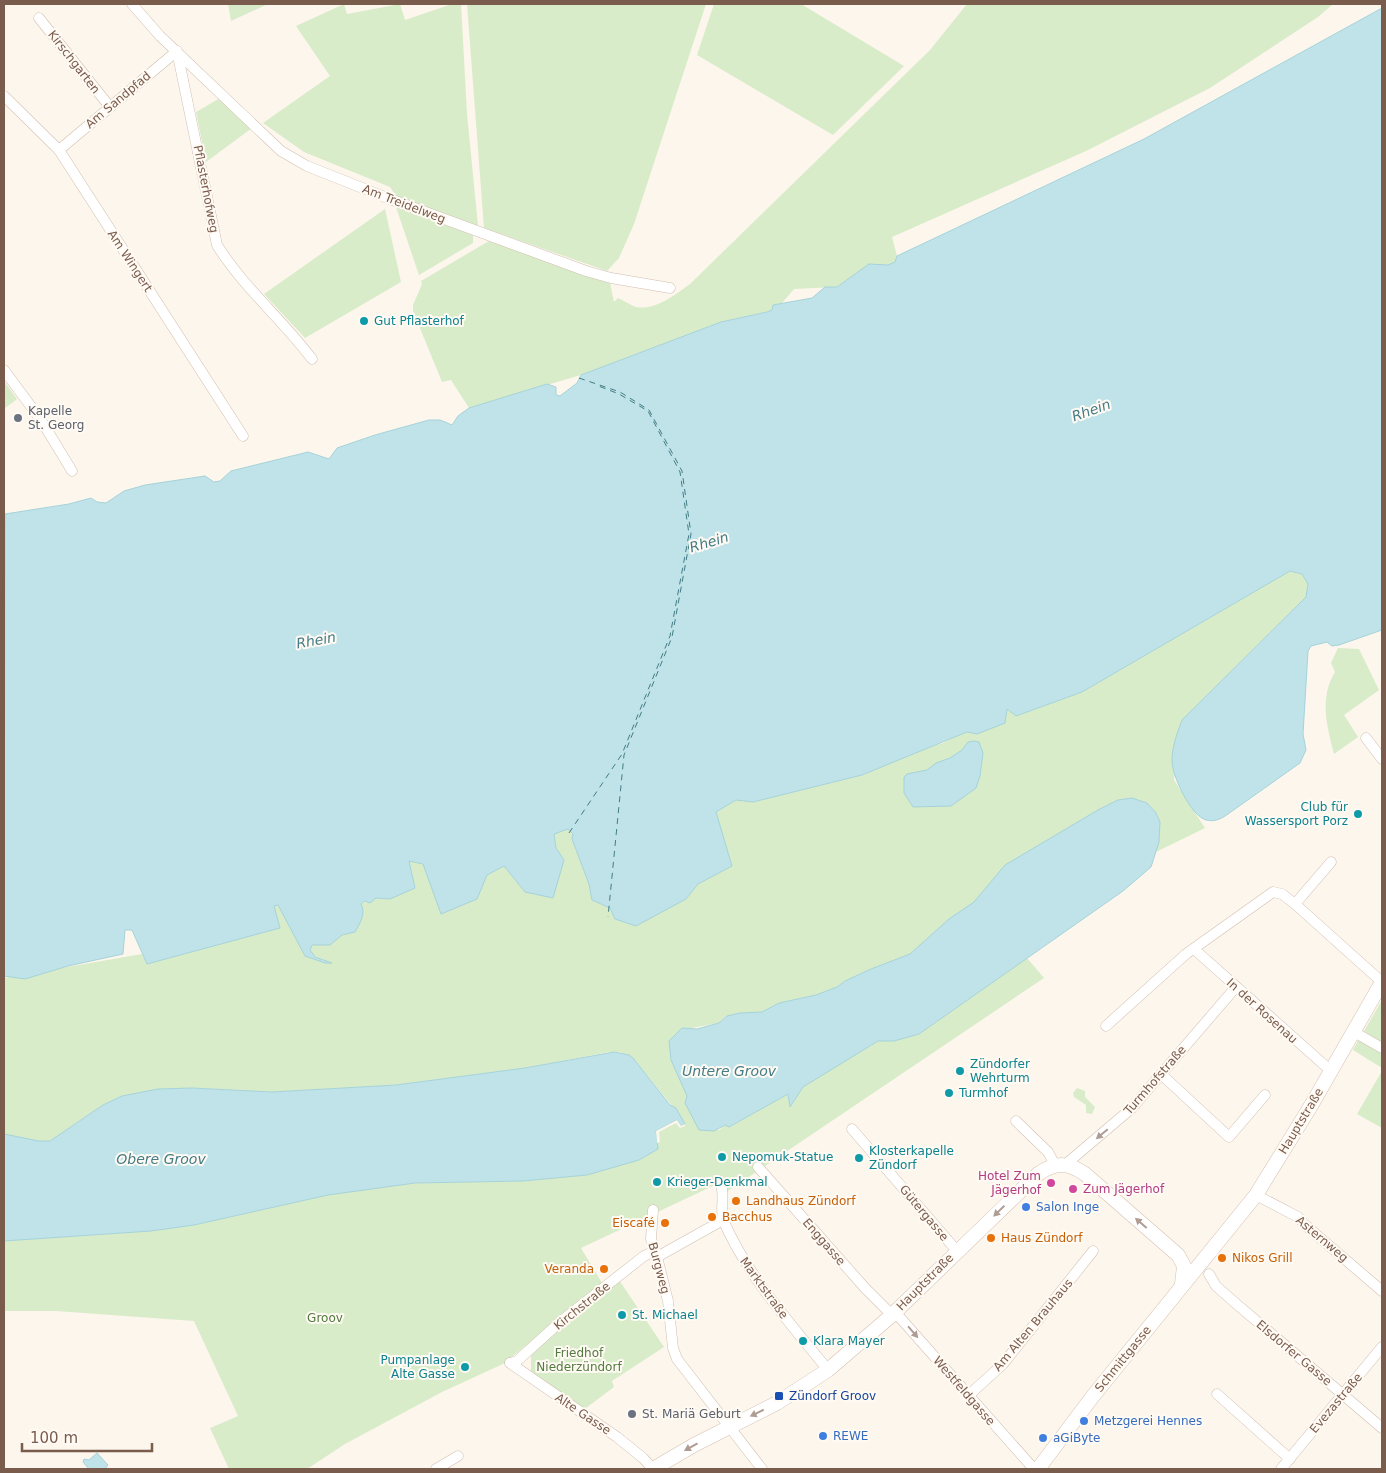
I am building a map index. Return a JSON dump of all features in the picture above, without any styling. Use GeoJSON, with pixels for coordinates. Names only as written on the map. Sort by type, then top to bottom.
{"type":"FeatureCollection","features":[{"type":"Feature","properties":{"kind":"main road","name":"Hauptstraße"},"geometry":{"type":"LineString","coordinates":[[1209,1251],[1256,1195],[1382,982]]}},
{"type":"Feature","properties":{"kind":"main road","name":"Hauptstraße"},"geometry":{"type":"LineString","coordinates":[[653,1469],[784,1399],[828,1370],[894,1314],[1038,1174],[1060,1165]]}},
{"type":"Feature","properties":{"kind":"main road"},"geometry":{"type":"LineString","coordinates":[[1060,1165],[1085,1174],[1178,1255],[1184,1266],[1182,1284]]}},
{"type":"Feature","properties":{"kind":"main road"},"geometry":{"type":"LineString","coordinates":[[1178,1255],[1190,1257],[1209,1251]]}},
{"type":"Feature","properties":{"kind":"main road","name":"Schmittgasse"},"geometry":{"type":"LineString","coordinates":[[1038,1469],[1209,1251]]}},
{"type":"Feature","properties":{"kind":"street"},"geometry":{"type":"LineString","coordinates":[[132,4],[177,51]]}},
{"type":"Feature","properties":{"kind":"street","name":"Kirschgarten"},"geometry":{"type":"LineString","coordinates":[[39,18],[110,107]]}},
{"type":"Feature","properties":{"kind":"street","name":"Am Sandpfad"},"geometry":{"type":"LineString","coordinates":[[58,150],[177,51]]}},
{"type":"Feature","properties":{"kind":"street","name":"Am Treidelweg"},"geometry":{"type":"LineString","coordinates":[[177,51],[281,151],[307,166],[390,199],[586,271],[610,278],[670,288]]}},
{"type":"Feature","properties":{"kind":"street","name":"Pflasterhofweg"},"geometry":{"type":"LineString","coordinates":[[177,51],[217,245],[227,262],[292,332],[312,359]]}},
{"type":"Feature","properties":{"kind":"street","name":"Am Wingert"},"geometry":{"type":"LineString","coordinates":[[4,96],[58,150],[243,436]]}},
{"type":"Feature","properties":{"kind":"street"},"geometry":{"type":"LineString","coordinates":[[4,370],[40,420],[72,471]]}},
{"type":"Feature","properties":{"kind":"street"},"geometry":{"type":"LineString","coordinates":[[1366,738],[1382,759]]}},
{"type":"Feature","properties":{"kind":"street"},"geometry":{"type":"LineString","coordinates":[[1296,904],[1331,862]]}},
{"type":"Feature","properties":{"kind":"street"},"geometry":{"type":"LineString","coordinates":[[1106,1026],[1194,949],[1273,892],[1282,894],[1296,904],[1382,982]]}},
{"type":"Feature","properties":{"kind":"street","name":"In der Rosenau"},"geometry":{"type":"LineString","coordinates":[[1194,949],[1331,1071]]}},
{"type":"Feature","properties":{"kind":"street","name":"Turmhofstraße"},"geometry":{"type":"LineString","coordinates":[[1060,1165],[1132,1108],[1236,987]]}},
{"type":"Feature","properties":{"kind":"street"},"geometry":{"type":"LineString","coordinates":[[1354,1032],[1382,1048]]}},
{"type":"Feature","properties":{"kind":"street"},"geometry":{"type":"LineString","coordinates":[[1161,1074],[1228,1137],[1265,1095]]}},
{"type":"Feature","properties":{"kind":"street"},"geometry":{"type":"LineString","coordinates":[[1016,1121],[1060,1165]]}},
{"type":"Feature","properties":{"kind":"street","name":"Gütergasse"},"geometry":{"type":"LineString","coordinates":[[852,1129],[957,1251]]}},
{"type":"Feature","properties":{"kind":"street","name":"Enggasse"},"geometry":{"type":"LineString","coordinates":[[758,1167],[865,1288],[894,1314]]}},
{"type":"Feature","properties":{"kind":"street","name":"Marktstraße"},"geometry":{"type":"LineString","coordinates":[[720,1181],[724,1196],[723,1220],[738,1252],[758,1282],[828,1370]]}},
{"type":"Feature","properties":{"kind":"street","name":"Asternweg"},"geometry":{"type":"LineString","coordinates":[[1256,1195],[1298,1217],[1382,1291]]}},
{"type":"Feature","properties":{"kind":"street","name":"Burgweg"},"geometry":{"type":"LineString","coordinates":[[653,1210],[650,1239],[656,1254],[668,1301],[673,1348],[677,1359],[762,1469]]}},
{"type":"Feature","properties":{"kind":"street","name":"Kirchstraße"},"geometry":{"type":"LineString","coordinates":[[510,1363],[517,1361],[611,1282],[656,1254],[723,1220]]}},
{"type":"Feature","properties":{"kind":"street","name":"Am Alten Brauhaus"},"geometry":{"type":"LineString","coordinates":[[969,1395],[1003,1364],[1093,1250]]}},
{"type":"Feature","properties":{"kind":"street","name":"Elsdorfer Gasse"},"geometry":{"type":"LineString","coordinates":[[1209,1274],[1216,1286],[1382,1428]]}},
{"type":"Feature","properties":{"kind":"street","name":"Westfeldgasse"},"geometry":{"type":"LineString","coordinates":[[894,1314],[1034,1469]]}},
{"type":"Feature","properties":{"kind":"street","name":"Evezastraße"},"geometry":{"type":"LineString","coordinates":[[1281,1469],[1382,1347]]}},
{"type":"Feature","properties":{"kind":"street","name":"Alte Gasse"},"geometry":{"type":"LineString","coordinates":[[510,1363],[616,1437],[643,1458],[653,1469]]}},
{"type":"Feature","properties":{"kind":"street"},"geometry":{"type":"LineString","coordinates":[[1217,1394],[1290,1458]]}},
{"type":"Feature","properties":{"kind":"street"},"geometry":{"type":"LineString","coordinates":[[436,1469],[458,1456]]}},
{"type":"Feature","properties":{"kind":"green space"},"geometry":{"type":"Polygon","coordinates":[[[228,4],[268,4],[231,21],[228,4]]]}},
{"type":"Feature","properties":{"kind":"green space"},"geometry":{"type":"Polygon","coordinates":[[[344,4],[347,14],[400,4],[405,20],[452,4],[461,4],[467,114],[478,226],[396,196],[390,187],[304,152],[263,123],[330,76],[296,26],[344,4]]]}},
{"type":"Feature","properties":{"kind":"green space"},"geometry":{"type":"Polygon","coordinates":[[[467,4],[706,4],[634,224],[619,258],[607,271],[484,228],[467,4]]]}},
{"type":"Feature","properties":{"kind":"green space"},"geometry":{"type":"Polygon","coordinates":[[[714,4],[801,4],[904,66],[833,135],[697,55],[714,4]]]}},
{"type":"Feature","properties":{"kind":"green space"},"geometry":{"type":"Polygon","coordinates":[[[967,4],[1333,4],[1318,17],[1210,88],[1086,151],[892,237],[897,256],[895,262],[888,265],[869,265],[836,287],[794,289],[782,303],[773,305],[772,310],[767,312],[721,322],[581,375],[469,408],[451,380],[442,382],[413,311],[413,305],[422,284],[421,281],[489,241],[610,283],[614,302],[618,298],[636,307],[643,308],[665,301],[690,284],[930,50],[967,4]]]}},
{"type":"Feature","properties":{"kind":"green space"},"geometry":{"type":"Polygon","coordinates":[[[220,98],[252,128],[206,162],[196,112],[220,98]]]}},
{"type":"Feature","properties":{"kind":"green space"},"geometry":{"type":"Polygon","coordinates":[[[396,207],[473,235],[473,243],[419,275],[396,207]]]}},
{"type":"Feature","properties":{"kind":"green space"},"geometry":{"type":"Polygon","coordinates":[[[385,209],[401,282],[305,338],[264,294],[385,209]]]}},
{"type":"Feature","properties":{"kind":"green space"},"geometry":{"type":"Polygon","coordinates":[[[4,381],[17,399],[4,409],[4,381]]]}},
{"type":"Feature","properties":{"kind":"green space","name":"Groov"},"geometry":{"type":"Polygon","coordinates":[[[1290,571],[1302,574],[1308,584],[1306,597],[1182,720],[1174,780],[1205,828],[1156,852],[1157,847],[1147,803],[1137,799],[1005,865],[974,903],[949,919],[910,954],[871,969],[845,981],[837,987],[816,995],[779,1003],[762,1012],[740,1013],[725,1017],[719,1023],[692,1028],[687,1100],[700,1129],[719,1130],[725,1125],[729,1127],[788,1094],[791,1106],[803,1087],[820,1076],[879,1041],[894,1041],[919,1034],[1027,958],[1044,978],[722,1195],[717,1184],[581,1248],[602,1283],[503,1364],[442,1392],[345,1444],[307,1469],[229,1469],[210,1428],[238,1416],[194,1321],[56,1311],[4,1311],[4,1241],[151,1231],[194,1225],[328,1195],[415,1183],[523,1181],[587,1175],[656,1131],[673,1107],[633,1058],[619,1052],[609,1052],[525,1068],[396,1085],[272,1092],[192,1088],[158,1089],[122,1096],[103,1105],[50,1141],[39,1141],[4,1134],[4,978],[142,954],[147,964],[279,928],[273,906],[278,904],[305,956],[330,963],[314,956],[310,950],[312,945],[330,945],[342,935],[355,932],[361,904],[376,898],[391,899],[409,860],[423,864],[477,899],[487,875],[504,866],[525,892],[564,860],[556,848],[554,834],[568,829],[573,834],[572,839],[589,884],[592,899],[610,908],[662,911],[686,899],[698,884],[709,877],[716,812],[736,800],[753,802],[862,775],[919,750],[943,743],[1007,709],[1016,716],[1082,692],[1290,571]]]}},
{"type":"Feature","properties":{"kind":"green space"},"geometry":{"type":"Polygon","coordinates":[[[1338,648],[1359,649],[1379,690],[1344,715],[1358,737],[1334,754],[1327,723],[1326,702],[1330,682],[1335,672],[1331,663],[1338,648]]]}},
{"type":"Feature","properties":{"kind":"green space"},"geometry":{"type":"Polygon","coordinates":[[[1382,1000],[1382,1043],[1364,1031],[1382,1000]]]}},
{"type":"Feature","properties":{"kind":"green space"},"geometry":{"type":"Polygon","coordinates":[[[1359,1039],[1382,1053],[1382,1068],[1353,1050],[1359,1039]]]}},
{"type":"Feature","properties":{"kind":"green space"},"geometry":{"type":"Polygon","coordinates":[[[1382,1071],[1382,1128],[1357,1114],[1382,1071]]]}},
{"type":"Feature","properties":{"kind":"green space"},"geometry":{"type":"Polygon","coordinates":[[[1077,1088],[1085,1091],[1085,1097],[1095,1107],[1092,1114],[1086,1113],[1086,1105],[1074,1097],[1073,1093],[1077,1088]]]}},
{"type":"Feature","properties":{"kind":"green space","name":"Friedhof Niederzündorf"},"geometry":{"type":"Polygon","coordinates":[[[619,1280],[664,1347],[612,1381],[614,1387],[582,1411],[531,1375],[531,1351],[619,1280]]]}},
{"type":"Feature","properties":{"kind":"water","name":"Rhein"},"geometry":{"type":"Polygon","coordinates":[[[1382,8],[1382,630],[1339,645],[1332,646],[1327,642],[1311,646],[1308,651],[1303,734],[1306,750],[1300,763],[1228,814],[1218,820],[1206,820],[1194,811],[1183,795],[1175,776],[1172,761],[1177,735],[1182,720],[1306,597],[1308,584],[1302,574],[1290,571],[1082,692],[1016,716],[1007,709],[1005,723],[977,734],[967,732],[862,775],[753,802],[736,800],[716,812],[732,866],[698,884],[686,899],[636,926],[615,919],[610,908],[592,900],[589,884],[572,839],[573,834],[568,829],[554,834],[556,848],[564,860],[553,898],[525,892],[504,866],[487,875],[477,899],[441,914],[423,864],[409,861],[415,888],[390,899],[376,898],[370,903],[365,901],[361,904],[363,915],[355,932],[342,935],[330,945],[312,945],[310,950],[315,957],[332,963],[325,963],[305,956],[278,905],[274,906],[280,928],[147,964],[132,930],[125,930],[123,954],[68,966],[25,979],[4,976],[5,514],[69,504],[91,498],[97,502],[106,503],[124,491],[145,485],[205,476],[214,482],[220,481],[231,471],[308,452],[329,459],[337,448],[429,420],[440,420],[452,425],[458,416],[469,408],[547,384],[556,387],[556,395],[560,396],[577,383],[581,375],[721,322],[767,312],[772,310],[773,305],[812,298],[825,287],[837,287],[869,264],[888,265],[895,262],[897,256],[1144,139],[1382,8]]]}},
{"type":"Feature","properties":{"kind":"water"},"geometry":{"type":"Polygon","coordinates":[[[968,742],[979,742],[983,753],[980,776],[976,788],[951,806],[913,807],[904,793],[904,777],[907,774],[927,770],[936,763],[950,758],[962,750],[968,742]]]}},
{"type":"Feature","properties":{"kind":"water","name":"Untere Groov"},"geometry":{"type":"Polygon","coordinates":[[[1132,798],[1147,803],[1156,813],[1160,822],[1159,842],[1151,867],[1123,891],[919,1034],[894,1041],[878,1041],[803,1087],[790,1107],[788,1094],[729,1127],[725,1125],[714,1131],[699,1130],[685,1103],[687,1096],[671,1060],[669,1041],[682,1028],[697,1029],[719,1023],[727,1016],[740,1013],[762,1012],[779,1003],[816,995],[837,987],[845,981],[871,969],[910,954],[949,919],[974,902],[1005,865],[1098,810],[1118,800],[1132,798]]]}},
{"type":"Feature","properties":{"kind":"water","name":"Obere Groov"},"geometry":{"type":"Polygon","coordinates":[[[614,1052],[629,1055],[633,1058],[670,1105],[676,1108],[685,1124],[681,1126],[677,1120],[656,1131],[658,1149],[639,1160],[587,1175],[523,1181],[415,1183],[328,1195],[194,1225],[151,1231],[4,1241],[4,1134],[39,1141],[50,1141],[103,1105],[122,1096],[158,1089],[192,1088],[272,1092],[396,1085],[525,1068],[614,1052]]]}},
{"type":"Feature","properties":{"kind":"water"},"geometry":{"type":"Polygon","coordinates":[[[97,1453],[108,1465],[105,1469],[89,1469],[83,1462],[84,1459],[89,1460],[97,1453]]]}},
{"type":"Feature","properties":{"kind":"pier"},"geometry":{"type":"Polygon","coordinates":[[[677,1120],[681,1126],[685,1124],[685,1126],[680,1128],[676,1123],[659,1132],[660,1142],[657,1143],[656,1131],[677,1120]]]}},
{"type":"Feature","properties":{"kind":"ferry route"},"geometry":{"type":"LineString","coordinates":[[579,378],[620,392],[649,410],[682,471],[691,534],[672,637],[624,755],[608,917]]}},
{"type":"Feature","properties":{"kind":"ferry route"},"geometry":{"type":"LineString","coordinates":[[569,833],[622,754],[670,636],[689,534],[680,472],[648,411],[619,394],[596,385]]}},
{"type":"Feature","properties":{"kind":"place","name":"Gut Pflasterhof"},"geometry":{"type":"Point","coordinates":[364,321]}},
{"type":"Feature","properties":{"kind":"place","name":"Kapelle St. Georg"},"geometry":{"type":"Point","coordinates":[18,418]}},
{"type":"Feature","properties":{"kind":"place","name":"Club für Wassersport Porz"},"geometry":{"type":"Point","coordinates":[1358,814]}},
{"type":"Feature","properties":{"kind":"place","name":"Zündorfer Wehrturm"},"geometry":{"type":"Point","coordinates":[960,1071]}},
{"type":"Feature","properties":{"kind":"place","name":"Turmhof"},"geometry":{"type":"Point","coordinates":[949,1093]}},
{"type":"Feature","properties":{"kind":"place","name":"Nepomuk-Statue"},"geometry":{"type":"Point","coordinates":[722,1157]}},
{"type":"Feature","properties":{"kind":"place","name":"Klosterkapelle Zündorf"},"geometry":{"type":"Point","coordinates":[859,1158]}},
{"type":"Feature","properties":{"kind":"place","name":"Krieger-Denkmal"},"geometry":{"type":"Point","coordinates":[657,1182]}},
{"type":"Feature","properties":{"kind":"place","name":"Hotel Zum Jägerhof"},"geometry":{"type":"Point","coordinates":[1051,1183]}},
{"type":"Feature","properties":{"kind":"place","name":"Zum Jägerhof"},"geometry":{"type":"Point","coordinates":[1073,1189]}},
{"type":"Feature","properties":{"kind":"place","name":"Landhaus Zündorf"},"geometry":{"type":"Point","coordinates":[736,1201]}},
{"type":"Feature","properties":{"kind":"place","name":"Salon Inge"},"geometry":{"type":"Point","coordinates":[1026,1207]}},
{"type":"Feature","properties":{"kind":"place","name":"Bacchus"},"geometry":{"type":"Point","coordinates":[712,1217]}},
{"type":"Feature","properties":{"kind":"place","name":"Eiscafé"},"geometry":{"type":"Point","coordinates":[665,1223]}},
{"type":"Feature","properties":{"kind":"place","name":"Haus Zündorf"},"geometry":{"type":"Point","coordinates":[991,1238]}},
{"type":"Feature","properties":{"kind":"place","name":"Nikos Grill"},"geometry":{"type":"Point","coordinates":[1222,1258]}},
{"type":"Feature","properties":{"kind":"place","name":"Veranda"},"geometry":{"type":"Point","coordinates":[604,1269]}},
{"type":"Feature","properties":{"kind":"place","name":"St. Michael"},"geometry":{"type":"Point","coordinates":[622,1315]}},
{"type":"Feature","properties":{"kind":"place","name":"Klara Mayer"},"geometry":{"type":"Point","coordinates":[803,1341]}},
{"type":"Feature","properties":{"kind":"place","name":"Pumpanlage Alte Gasse"},"geometry":{"type":"Point","coordinates":[465,1367]}},
{"type":"Feature","properties":{"kind":"place","name":"Zündorf Groov"},"geometry":{"type":"Point","coordinates":[779,1396]}},
{"type":"Feature","properties":{"kind":"place","name":"St. Mariä Geburt"},"geometry":{"type":"Point","coordinates":[632,1414]}},
{"type":"Feature","properties":{"kind":"place","name":"Metzgerei Hennes"},"geometry":{"type":"Point","coordinates":[1084,1421]}},
{"type":"Feature","properties":{"kind":"place","name":"REWE"},"geometry":{"type":"Point","coordinates":[823,1436]}},
{"type":"Feature","properties":{"kind":"place","name":"aGiByte"},"geometry":{"type":"Point","coordinates":[1043,1438]}}]}
